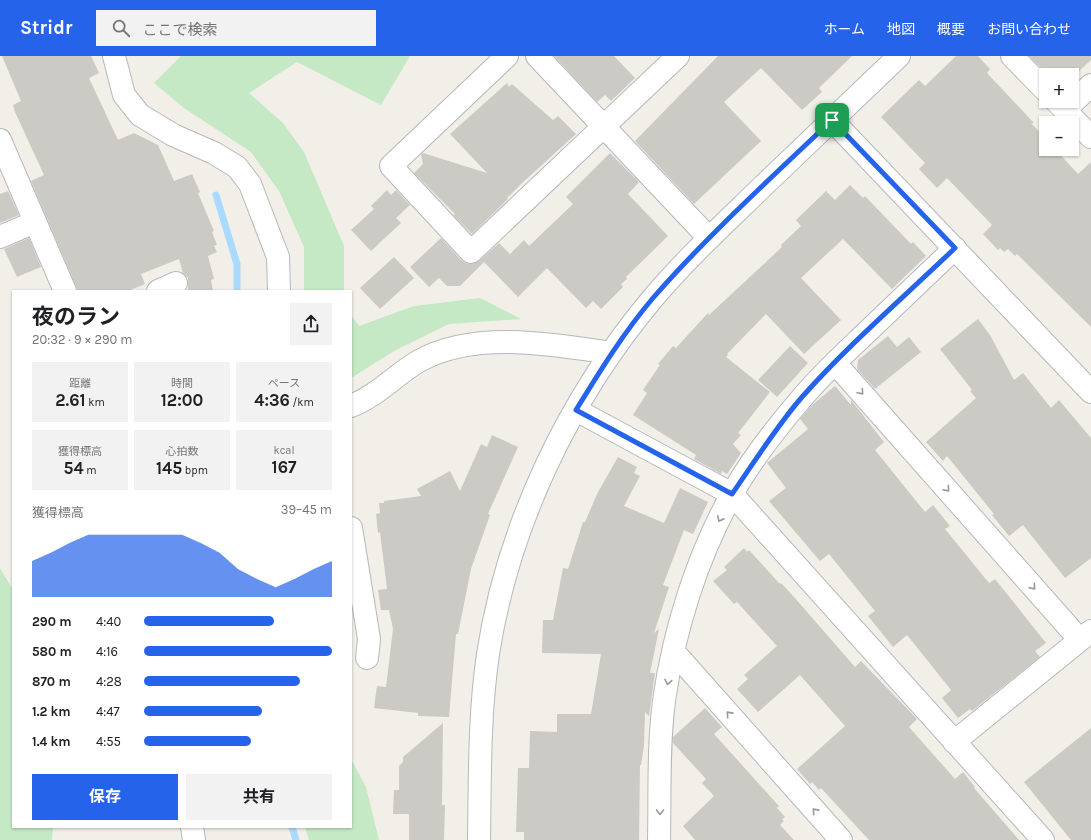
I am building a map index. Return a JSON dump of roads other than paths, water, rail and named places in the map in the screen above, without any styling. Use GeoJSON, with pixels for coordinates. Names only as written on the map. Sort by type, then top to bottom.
{"type":"FeatureCollection","features":[{"type":"Feature","properties":{"kind":"street"},"geometry":{"type":"LineString","coordinates":[[114,56],[124,95],[140,115],[173,135],[214,153],[237,167],[250,184],[278,257],[279,290]]}},
{"type":"Feature","properties":{"kind":"street"},"geometry":{"type":"LineString","coordinates":[[507,56],[391,166],[471,252],[678,56]]}},
{"type":"Feature","properties":{"kind":"street"},"geometry":{"type":"LineString","coordinates":[[537,56],[709,238]]}},
{"type":"Feature","properties":{"kind":"street"},"geometry":{"type":"LineString","coordinates":[[479,840],[481,732],[488,654],[502,592],[521,527],[543,472],[576,410],[611,353],[653,298],[709,238],[899,56]]}},
{"type":"Feature","properties":{"kind":"street"},"geometry":{"type":"LineString","coordinates":[[1012,56],[1039,83]]}},
{"type":"Feature","properties":{"kind":"street"},"geometry":{"type":"LineString","coordinates":[[1079,93],[1091,85]]}},
{"type":"Feature","properties":{"kind":"street"},"geometry":{"type":"LineString","coordinates":[[1063,108],[1091,137]]}},
{"type":"Feature","properties":{"kind":"street"},"geometry":{"type":"LineString","coordinates":[[832,120],[1091,392]]}},
{"type":"Feature","properties":{"kind":"street"},"geometry":{"type":"LineString","coordinates":[[0,140],[65,290]]}},
{"type":"Feature","properties":{"kind":"street"},"geometry":{"type":"LineString","coordinates":[[0,237],[35,222]]}},
{"type":"Feature","properties":{"kind":"street"},"geometry":{"type":"LineString","coordinates":[[659,840],[664,702],[674,652],[688,595],[709,542],[732,494],[774,432],[802,397],[835,362],[955,248]]}},
{"type":"Feature","properties":{"kind":"street"},"geometry":{"type":"LineString","coordinates":[[352,406],[364,401],[419,361],[440,352],[463,345],[509,342],[550,344],[611,353]]}},
{"type":"Feature","properties":{"kind":"street"},"geometry":{"type":"LineString","coordinates":[[835,362],[1086,636],[954,742]]}},
{"type":"Feature","properties":{"kind":"street"},"geometry":{"type":"LineString","coordinates":[[576,410],[732,494],[954,742],[1044,840]]}},
{"type":"Feature","properties":{"kind":"street"},"geometry":{"type":"LineString","coordinates":[[352,534],[369,639],[367,658]]}},
{"type":"Feature","properties":{"kind":"street"},"geometry":{"type":"LineString","coordinates":[[674,652],[841,840]]}},
{"type":"Feature","properties":{"kind":"street"},"geometry":{"type":"LineString","coordinates":[[192,828],[194,840]]}},
{"type":"Feature","properties":{"kind":"waterway"},"geometry":{"type":"LineString","coordinates":[[216,195],[237,264],[237,290]]}},
{"type":"Feature","properties":{"kind":"waterway"},"geometry":{"type":"LineString","coordinates":[[292,828],[296,840]]}}]}
